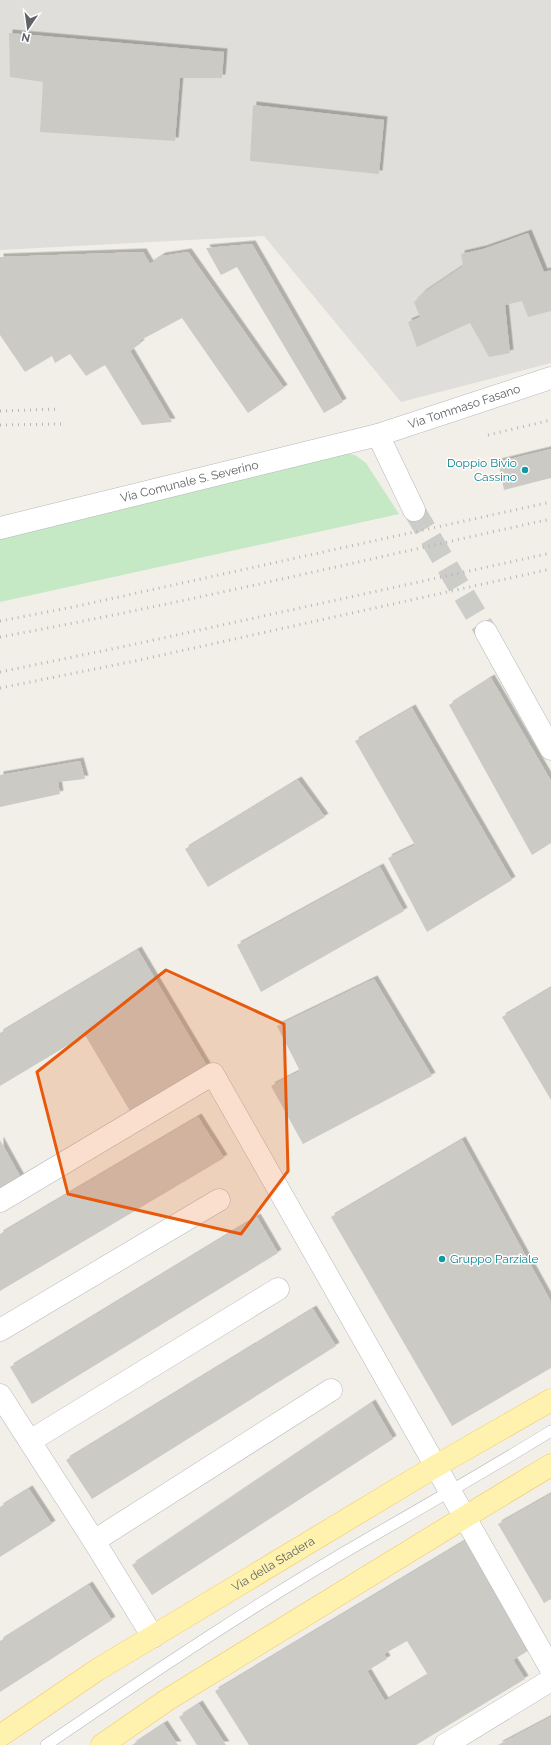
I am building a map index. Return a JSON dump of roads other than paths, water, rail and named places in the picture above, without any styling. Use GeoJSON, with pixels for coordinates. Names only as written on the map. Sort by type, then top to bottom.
{"type":"FeatureCollection","features":[{"type":"Feature","properties":{"kind":"main road","name":"Via della Stadera"},"geometry":{"type":"LineString","coordinates":[[0,1736],[97,1670],[436,1466],[551,1400]]}},
{"type":"Feature","properties":{"kind":"main road"},"geometry":{"type":"LineString","coordinates":[[102,1745],[167,1700],[551,1465]]}},
{"type":"Feature","properties":{"kind":"street","name":"Via Tommaso Fasano"},"geometry":{"type":"LineString","coordinates":[[378,435],[551,378]]}},
{"type":"Feature","properties":{"kind":"street"},"geometry":{"type":"LineString","coordinates":[[378,435],[414,510]]}},
{"type":"Feature","properties":{"kind":"street","name":"Via Comunale S. Severino"},"geometry":{"type":"LineString","coordinates":[[0,528],[378,435]]}},
{"type":"Feature","properties":{"kind":"street"},"geometry":{"type":"LineString","coordinates":[[486,632],[551,749]]}},
{"type":"Feature","properties":{"kind":"street"},"geometry":{"type":"LineString","coordinates":[[0,1201],[213,1074],[551,1669]]}},
{"type":"Feature","properties":{"kind":"street"},"geometry":{"type":"LineString","coordinates":[[0,1330],[218,1200]]}},
{"type":"Feature","properties":{"kind":"street"},"geometry":{"type":"LineString","coordinates":[[30,1441],[278,1289]]}},
{"type":"Feature","properties":{"kind":"street"},"geometry":{"type":"LineString","coordinates":[[94,1541],[331,1390]]}},
{"type":"Feature","properties":{"kind":"street"},"geometry":{"type":"LineString","coordinates":[[0,1396],[94,1541],[153,1637]]}},
{"type":"Feature","properties":{"kind":"street"},"geometry":{"type":"LineString","coordinates":[[445,1745],[551,1680]]}},
{"type":"Feature","properties":{"kind":"lane"},"geometry":{"type":"LineString","coordinates":[[46,1745],[228,1624],[369,1538],[451,1492],[551,1431]]}},
{"type":"Feature","properties":{"kind":"tunnel"},"geometry":{"type":"LineString","coordinates":[[414,510],[486,632]]}},
{"type":"Feature","properties":{"kind":"railway"},"geometry":{"type":"LineString","coordinates":[[0,411],[60,409]]}},
{"type":"Feature","properties":{"kind":"railway"},"geometry":{"type":"LineString","coordinates":[[488,435],[551,420]]}},
{"type":"Feature","properties":{"kind":"railway"},"geometry":{"type":"LineString","coordinates":[[0,425],[61,424]]}},
{"type":"Feature","properties":{"kind":"railway"},"geometry":{"type":"LineString","coordinates":[[0,621],[73,607],[551,502]]}},
{"type":"Feature","properties":{"kind":"railway"},"geometry":{"type":"LineString","coordinates":[[0,637],[138,610],[551,519]]}},
{"type":"Feature","properties":{"kind":"railway"},"geometry":{"type":"LineString","coordinates":[[0,672],[131,645],[551,553]]}},
{"type":"Feature","properties":{"kind":"railway"},"geometry":{"type":"LineString","coordinates":[[0,688],[135,661],[551,569]]}},
{"type":"Feature","properties":{"kind":"place","name":"Doppio Bivio Cassino"},"geometry":{"type":"Point","coordinates":[525,470]}},
{"type":"Feature","properties":{"kind":"place","name":"Gruppo Parziale"},"geometry":{"type":"Point","coordinates":[442,1259]}}]}
